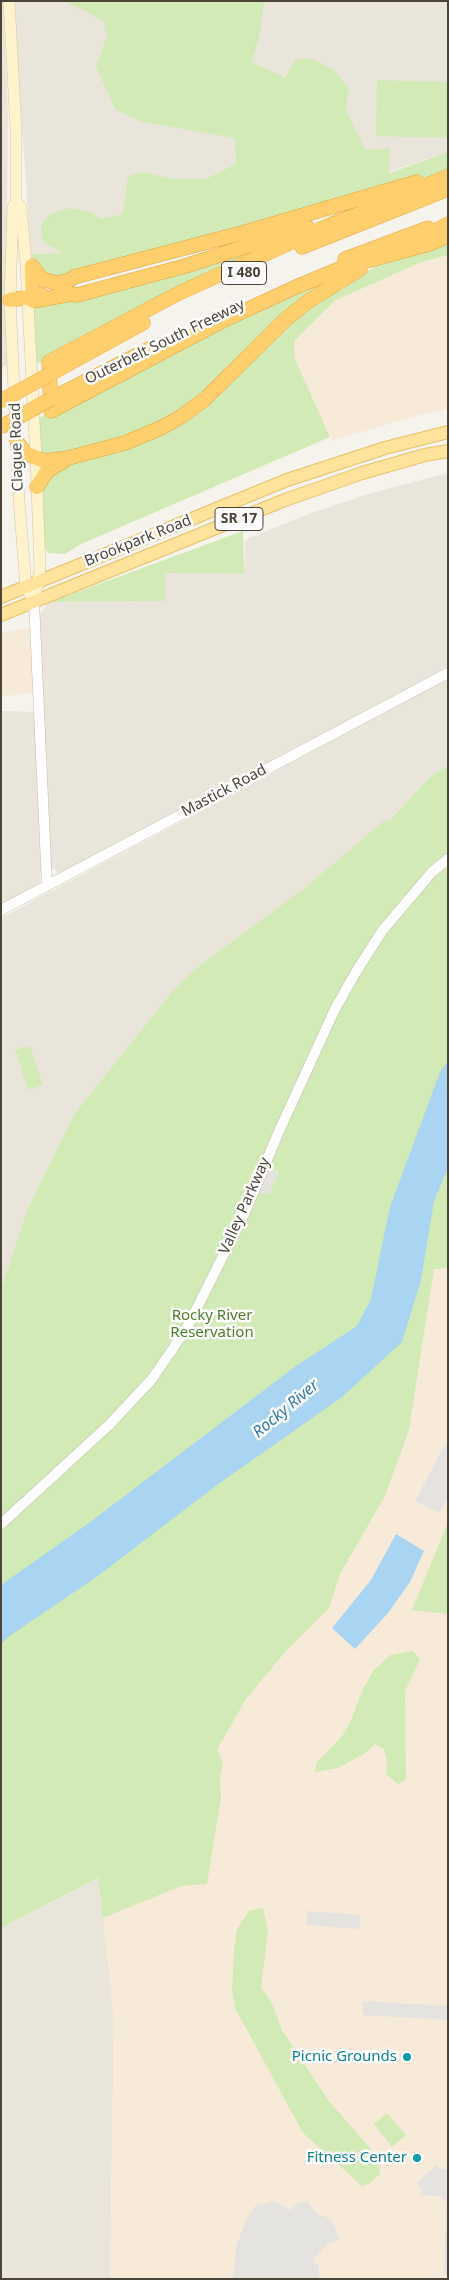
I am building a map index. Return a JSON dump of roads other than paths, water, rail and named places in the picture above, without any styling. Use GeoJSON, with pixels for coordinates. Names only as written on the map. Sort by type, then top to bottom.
{"type":"FeatureCollection","features":[{"type":"Feature","properties":{"kind":"highway"},"geometry":{"type":"LineString","coordinates":[[448,175],[393,200],[334,222],[179,293],[49,362],[51,411],[220,322],[296,287],[344,267],[430,244],[448,236]]}},
{"type":"Feature","properties":{"kind":"highway"},"geometry":{"type":"LineString","coordinates":[[30,298],[32,266],[42,279],[56,283],[70,280],[74,277],[242,233],[448,175]]}},
{"type":"Feature","properties":{"kind":"highway"},"geometry":{"type":"LineString","coordinates":[[10,300],[30,298],[121,278],[448,184]]}},
{"type":"Feature","properties":{"kind":"highway","name":"Outerbelt South Freeway"},"geometry":{"type":"LineString","coordinates":[[1,402],[192,296],[303,246],[448,189]]}},
{"type":"Feature","properties":{"kind":"highway"},"geometry":{"type":"LineString","coordinates":[[30,298],[33,301],[71,294],[77,295],[185,266],[333,220],[334,222]]}},
{"type":"Feature","properties":{"kind":"highway"},"geometry":{"type":"LineString","coordinates":[[17,442],[25,453],[44,461],[71,458],[142,437],[182,416],[205,399],[285,320],[307,302],[350,274],[448,222]]}},
{"type":"Feature","properties":{"kind":"highway","name":"Outerbelt South Freeway"},"geometry":{"type":"LineString","coordinates":[[1,426],[200,323],[314,270],[448,222]]}},
{"type":"Feature","properties":{"kind":"highway"},"geometry":{"type":"LineString","coordinates":[[37,487],[47,472],[71,458]]}},
{"type":"Feature","properties":{"kind":"main road","name":"Clague Road"},"geometry":{"type":"LineString","coordinates":[[9,1],[16,129],[16,202],[13,207],[10,300],[19,500],[26,587],[34,602]]}},
{"type":"Feature","properties":{"kind":"main road","name":"Clague Road"},"geometry":{"type":"LineString","coordinates":[[16,202],[21,207],[30,298],[40,569],[34,602]]}},
{"type":"Feature","properties":{"kind":"main road","name":"Brookpark Road"},"geometry":{"type":"LineString","coordinates":[[1,597],[287,480],[384,448],[448,432]]}},
{"type":"Feature","properties":{"kind":"main road","name":"Brookpark Road"},"geometry":{"type":"LineString","coordinates":[[1,615],[294,497],[362,473],[448,450]]}},
{"type":"Feature","properties":{"kind":"street","name":"Clague Road"},"geometry":{"type":"LineString","coordinates":[[34,602],[47,886]]}},
{"type":"Feature","properties":{"kind":"street","name":"Mastick Road"},"geometry":{"type":"LineString","coordinates":[[1,910],[448,673]]}},
{"type":"Feature","properties":{"kind":"street","name":"Valley Parkway"},"geometry":{"type":"LineString","coordinates":[[1,1524],[109,1425],[152,1379],[174,1347],[192,1320],[245,1212],[280,1129],[335,1009],[382,931],[432,872],[448,858]]}},
{"type":"Feature","properties":{"kind":"water","name":"Rocky River"},"geometry":{"type":"Polygon","coordinates":[[[448,1061],[448,1168],[434,1201],[421,1280],[402,1342],[342,1397],[217,1485],[95,1578],[8,1637],[1,1644],[1,1586],[5,1582],[85,1526],[296,1366],[357,1326],[371,1299],[390,1207],[440,1072],[448,1061]]]}},
{"type":"Feature","properties":{"kind":"water"},"geometry":{"type":"Polygon","coordinates":[[[396,1534],[424,1551],[410,1582],[388,1613],[355,1649],[332,1628],[371,1580],[396,1534]]]}},
{"type":"Feature","properties":{"kind":"place","name":"Picnic Grounds"},"geometry":{"type":"Point","coordinates":[407,2057]}},
{"type":"Feature","properties":{"kind":"place","name":"Fitness Center"},"geometry":{"type":"Point","coordinates":[417,2158]}},
{"type":"Feature","properties":{"kind":"park label","name":"Rocky River Reservation"},"geometry":{"type":"Point","coordinates":[212,1324]}}]}
